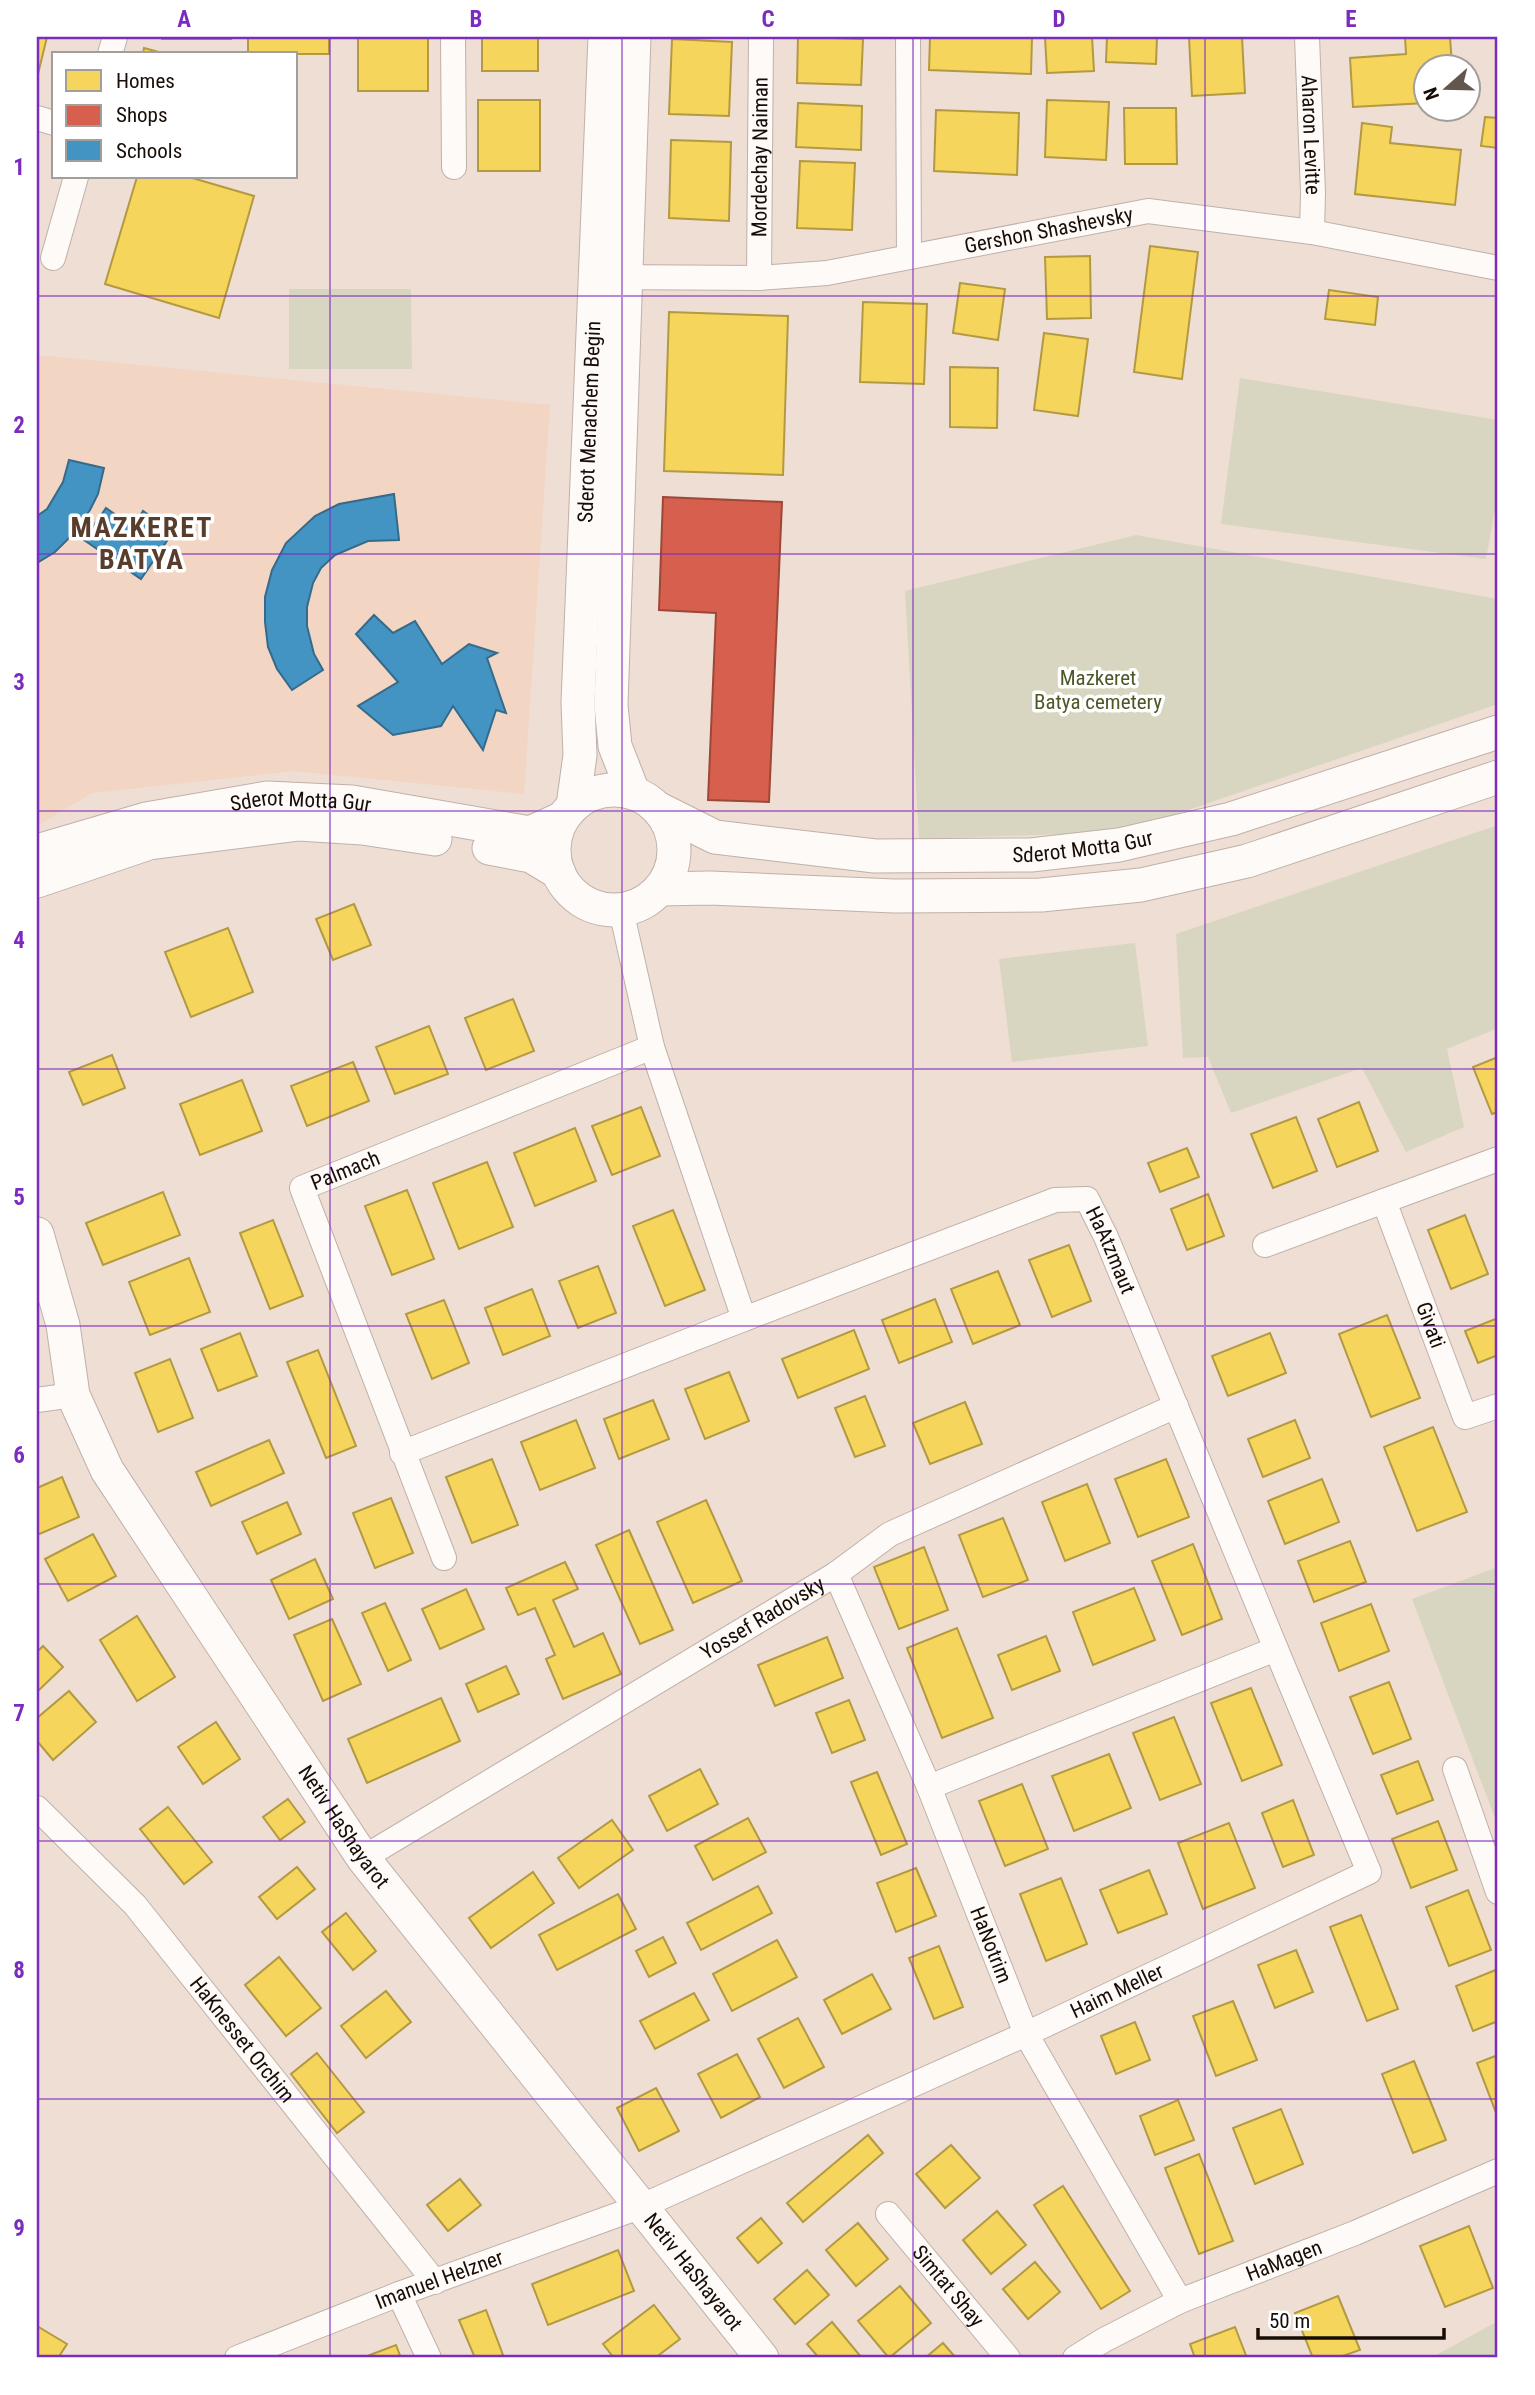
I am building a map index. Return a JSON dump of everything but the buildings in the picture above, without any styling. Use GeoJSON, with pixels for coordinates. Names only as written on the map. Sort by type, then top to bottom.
{"type":"FeatureCollection","features":[{"type":"Feature","properties":{"kind":"street"},"geometry":{"type":"LineString","coordinates":[[453,37],[454,167]]}},
{"type":"Feature","properties":{"kind":"street","name":"Sderot Menachem Begin"},"geometry":{"type":"LineString","coordinates":[[605,37],[611,277],[611,705],[615,746],[646,801]]}},
{"type":"Feature","properties":{"kind":"street","name":"Sderot Menachem Begin"},"geometry":{"type":"LineString","coordinates":[[568,812],[580,755],[578,703],[611,277],[634,37]]}},
{"type":"Feature","properties":{"kind":"street","name":"Mordechay Naiman"},"geometry":{"type":"LineString","coordinates":[[759,278],[761,37]]}},
{"type":"Feature","properties":{"kind":"street"},"geometry":{"type":"LineString","coordinates":[[908,37],[909,257]]}},
{"type":"Feature","properties":{"kind":"street","name":"Aharon Levitte"},"geometry":{"type":"LineString","coordinates":[[1307,37],[1312,232]]}},
{"type":"Feature","properties":{"kind":"street"},"geometry":{"type":"LineString","coordinates":[[53,258],[76,178]]}},
{"type":"Feature","properties":{"kind":"street","name":"Gershon Shashevsky"},"geometry":{"type":"LineString","coordinates":[[611,277],[759,278],[827,274],[1148,211],[1312,232],[1498,268]]}},
{"type":"Feature","properties":{"kind":"street","name":"Sderot Motta Gur"},"geometry":{"type":"LineString","coordinates":[[646,801],[715,837],[875,856],[1031,855],[1119,845],[1231,819],[1498,732]]}},
{"type":"Feature","properties":{"kind":"street","name":"Sderot Motta Gur"},"geometry":{"type":"LineString","coordinates":[[661,889],[710,888],[894,896],[1041,895],[1142,886],[1247,861],[1498,777]]}},
{"type":"Feature","properties":{"kind":"street"},"geometry":{"type":"LineString","coordinates":[[623,790],[646,801],[667,821],[675,849],[674,864],[669,877],[650,900],[636,907],[609,911],[584,903],[566,886],[559,873],[554,850],[556,833],[568,812],[581,799],[601,791],[623,790]]}},
{"type":"Feature","properties":{"kind":"street","name":"Sderot Motta Gur"},"geometry":{"type":"LineString","coordinates":[[37,851],[146,819],[267,798],[352,802],[530,833],[568,812]]}},
{"type":"Feature","properties":{"kind":"street","name":"Sderot Motta Gur"},"geometry":{"type":"LineString","coordinates":[[37,881],[149,843],[299,824],[362,828],[531,856],[559,873]]}},
{"type":"Feature","properties":{"kind":"street"},"geometry":{"type":"LineString","coordinates":[[402,1452],[744,1319],[652,1047],[621,910]]}},
{"type":"Feature","properties":{"kind":"street","name":"Palmach"},"geometry":{"type":"LineString","coordinates":[[444,1558],[302,1188],[652,1047]]}},
{"type":"Feature","properties":{"kind":"street"},"geometry":{"type":"LineString","coordinates":[[1265,1245],[1498,1159]]}},
{"type":"Feature","properties":{"kind":"street","name":"HaAtzmaut"},"geometry":{"type":"LineString","coordinates":[[744,1319],[1055,1200],[1087,1199],[1106,1237],[1276,1649]]}},
{"type":"Feature","properties":{"kind":"street","name":"Givati"},"geometry":{"type":"LineString","coordinates":[[1384,1201],[1465,1418],[1498,1406]]}},
{"type":"Feature","properties":{"kind":"street","name":"Netiv HaShayarot"},"geometry":{"type":"LineString","coordinates":[[37,1234],[63,1325],[73,1395],[107,1470],[363,1858],[762,2358]]}},
{"type":"Feature","properties":{"kind":"street"},"geometry":{"type":"LineString","coordinates":[[37,1400],[73,1395]]}},
{"type":"Feature","properties":{"kind":"street","name":"Yossef Radovsky"},"geometry":{"type":"LineString","coordinates":[[363,1858],[836,1574],[890,1534],[1176,1406]]}},
{"type":"Feature","properties":{"kind":"street","name":"HaNotrim"},"geometry":{"type":"LineString","coordinates":[[836,1574],[929,1787],[1026,2034],[1180,2301]]}},
{"type":"Feature","properties":{"kind":"street"},"geometry":{"type":"LineString","coordinates":[[929,1787],[1276,1649]]}},
{"type":"Feature","properties":{"kind":"street","name":"Haim Meller"},"geometry":{"type":"LineString","coordinates":[[642,2206],[1026,2034],[1369,1872],[1276,1649]]}},
{"type":"Feature","properties":{"kind":"street"},"geometry":{"type":"LineString","coordinates":[[1455,1769],[1498,1892]]}},
{"type":"Feature","properties":{"kind":"street","name":"HaKnesset Orchim"},"geometry":{"type":"LineString","coordinates":[[37,1808],[135,1905],[435,2282]]}},
{"type":"Feature","properties":{"kind":"street","name":"HaMagen"},"geometry":{"type":"LineString","coordinates":[[1075,2358],[1110,2349],[1180,2301],[1355,2233],[1498,2171]]}},
{"type":"Feature","properties":{"kind":"street","name":"Imanuel Helzner"},"geometry":{"type":"LineString","coordinates":[[237,2358],[399,2294],[642,2206]]}},
{"type":"Feature","properties":{"kind":"street","name":"Simtat Shay"},"geometry":{"type":"LineString","coordinates":[[888,2214],[1008,2358]]}},
{"type":"Feature","properties":{"kind":"street"},"geometry":{"type":"LineString","coordinates":[[399,2294],[429,2358]]}},
{"type":"Feature","properties":{"kind":"shaded area"},"geometry":{"type":"Polygon","coordinates":[[[37,355],[550,405],[524,794],[294,771],[92,793],[37,826],[37,355]]]}},
{"type":"Feature","properties":{"kind":"green space"},"geometry":{"type":"Polygon","coordinates":[[[289,289],[411,289],[412,369],[289,369],[289,289]]]}},
{"type":"Feature","properties":{"kind":"green space"},"geometry":{"type":"Polygon","coordinates":[[[1240,378],[1498,420],[1498,493],[1486,559],[1221,524],[1240,378]]]}},
{"type":"Feature","properties":{"kind":"green space","name":"Mazkeret Batya cemetery"},"geometry":{"type":"Polygon","coordinates":[[[1136,535],[1498,599],[1498,704],[1124,832],[919,839],[905,591],[1136,535]]]}},
{"type":"Feature","properties":{"kind":"green space"},"geometry":{"type":"Polygon","coordinates":[[[1498,825],[1498,1028],[1447,1049],[1464,1127],[1406,1152],[1362,1068],[1231,1113],[1208,1057],[1183,1058],[1176,934],[1498,825]]]}},
{"type":"Feature","properties":{"kind":"green space"},"geometry":{"type":"Polygon","coordinates":[[[1135,943],[1148,1046],[1012,1062],[999,959],[1135,943]]]}},
{"type":"Feature","properties":{"kind":"green space"},"geometry":{"type":"Polygon","coordinates":[[[1498,1567],[1498,1826],[1412,1599],[1498,1567]]]}},
{"type":"Feature","properties":{"kind":"green space"},"geometry":{"type":"Polygon","coordinates":[[[1498,2321],[1498,2358],[1431,2358],[1498,2321]]]}},
{"type":"Feature","properties":{"kind":"district","name":"MAZKERET BATYA"},"geometry":{"type":"Point","coordinates":[142,543]}}]}
